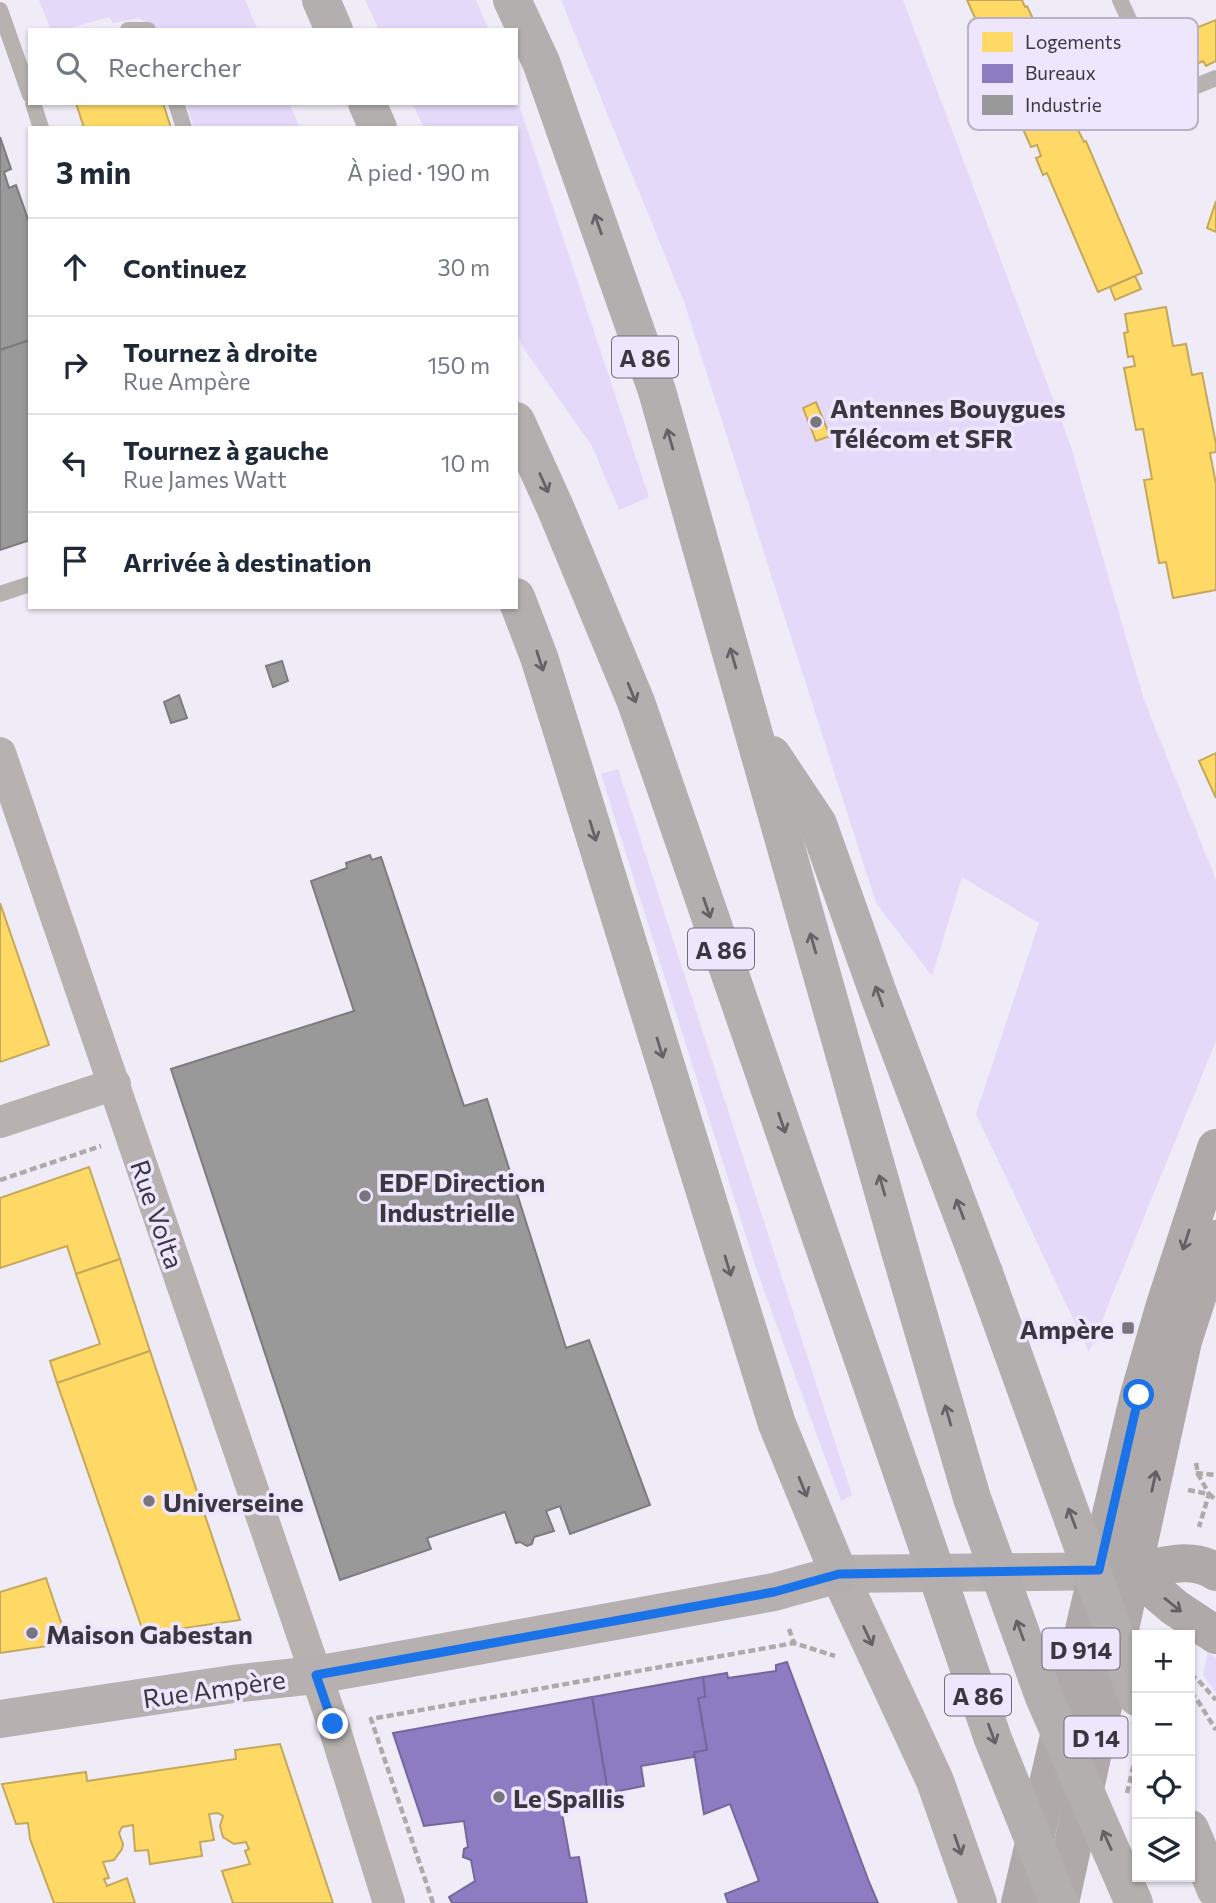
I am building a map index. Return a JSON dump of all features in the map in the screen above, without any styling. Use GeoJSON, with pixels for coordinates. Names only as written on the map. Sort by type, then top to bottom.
{"type":"FeatureCollection","features":[{"type":"Feature","properties":{"kind":"highway"},"geometry":{"type":"LineString","coordinates":[[321,0],[333,28]]}},
{"type":"Feature","properties":{"kind":"highway","name":"A 86"},"geometry":{"type":"LineString","coordinates":[[512,0],[541,62],[657,391],[972,1498],[1044,1697],[1134,1903]]}},
{"type":"Feature","properties":{"kind":"highway"},"geometry":{"type":"LineString","coordinates":[[368,105],[377,126]]}},
{"type":"Feature","properties":{"kind":"highway","name":"A 86"},"geometry":{"type":"LineString","coordinates":[[518,425],[636,702],[993,1739],[1059,1903]]}},
{"type":"Feature","properties":{"kind":"highway"},"geometry":{"type":"LineString","coordinates":[[518,602],[539,657],[777,1424],[839,1574]]}},
{"type":"Feature","properties":{"kind":"highway"},"geometry":{"type":"LineString","coordinates":[[752,724],[818,824],[1136,1693]]}},
{"type":"Feature","properties":{"kind":"highway"},"geometry":{"type":"LineString","coordinates":[[1195,1841],[1216,1890]]}},
{"type":"Feature","properties":{"kind":"main road","name":"D 914"},"geometry":{"type":"LineString","coordinates":[[1116,1571],[1139,1395],[1216,1148]]}},
{"type":"Feature","properties":{"kind":"main road","name":"D 914"},"geometry":{"type":"LineString","coordinates":[[1020,1903],[1183,1341],[1216,1239]]}},
{"type":"Feature","properties":{"kind":"main road"},"geometry":{"type":"LineString","coordinates":[[1116,1571],[1188,1562],[1208,1566],[1216,1572]]}},
{"type":"Feature","properties":{"kind":"main road","name":"Rue Ampère"},"geometry":{"type":"LineString","coordinates":[[0,1719],[233,1684],[316,1675],[774,1592],[839,1574],[1116,1571]]}},
{"type":"Feature","properties":{"kind":"main road"},"geometry":{"type":"LineString","coordinates":[[1116,1571],[1216,1635]]}},
{"type":"Feature","properties":{"kind":"main road","name":"D 14"},"geometry":{"type":"LineString","coordinates":[[1059,1903],[1116,1571]]}},
{"type":"Feature","properties":{"kind":"main road"},"geometry":{"type":"LineString","coordinates":[[839,1574],[935,1781],[978,1903]]}},
{"type":"Feature","properties":{"kind":"street","name":"Rue Volta"},"geometry":{"type":"LineString","coordinates":[[0,753],[333,1724],[389,1903]]}},
{"type":"Feature","properties":{"kind":"street"},"geometry":{"type":"LineString","coordinates":[[0,1122],[115,1084]]}},
{"type":"Feature","properties":{"kind":"lane"},"geometry":{"type":"LineString","coordinates":[[1120,0],[1128,18]]}},
{"type":"Feature","properties":{"kind":"lane"},"geometry":{"type":"LineString","coordinates":[[0,10],[24,61],[28,84]]}},
{"type":"Feature","properties":{"kind":"lane"},"geometry":{"type":"LineString","coordinates":[[1198,85],[1216,78]]}},
{"type":"Feature","properties":{"kind":"lane"},"geometry":{"type":"LineString","coordinates":[[34,105],[40,126]]}},
{"type":"Feature","properties":{"kind":"lane"},"geometry":{"type":"LineString","coordinates":[[177,105],[183,126]]}},
{"type":"Feature","properties":{"kind":"lane"},"geometry":{"type":"LineString","coordinates":[[0,593],[28,585]]}},
{"type":"Feature","properties":{"kind":"path"},"geometry":{"type":"LineString","coordinates":[[0,1180],[131,1136]]}},
{"type":"Feature","properties":{"kind":"path"},"geometry":{"type":"LineString","coordinates":[[1177,1487],[1209,1494],[1216,1500]]}},
{"type":"Feature","properties":{"kind":"path"},"geometry":{"type":"LineString","coordinates":[[789,1629],[794,1643]]}},
{"type":"Feature","properties":{"kind":"path"},"geometry":{"type":"LineString","coordinates":[[433,1903],[371,1719],[794,1643],[833,1653],[841,1664]]}},
{"type":"Feature","properties":{"kind":"path"},"geometry":{"type":"LineString","coordinates":[[1195,1678],[1216,1700]]}},
{"type":"Feature","properties":{"kind":"path"},"geometry":{"type":"LineString","coordinates":[[1195,1697],[1216,1730]]}},
{"type":"Feature","properties":{"kind":"shaded area"},"geometry":{"type":"Polygon","coordinates":[[[39,0],[245,0],[257,28],[153,28],[139,18],[113,23],[109,17],[70,28],[50,28],[39,0]]]}},
{"type":"Feature","properties":{"kind":"shaded area"},"geometry":{"type":"Polygon","coordinates":[[[365,0],[476,0],[488,28],[378,28],[365,0]]]}},
{"type":"Feature","properties":{"kind":"shaded area"},"geometry":{"type":"Polygon","coordinates":[[[561,0],[903,0],[1071,447],[1144,700],[1216,880],[1216,1041],[1089,1352],[976,1114],[1039,923],[962,877],[932,976],[876,903],[684,302],[561,0]]]}},
{"type":"Feature","properties":{"kind":"shaded area"},"geometry":{"type":"Polygon","coordinates":[[[518,102],[649,497],[619,510],[592,446],[524,349],[518,336],[518,126],[423,126],[413,105],[518,105],[518,102]]]}},
{"type":"Feature","properties":{"kind":"shaded area"},"geometry":{"type":"Polygon","coordinates":[[[187,105],[290,105],[299,126],[193,126],[187,105]]]}},
{"type":"Feature","properties":{"kind":"shaded area"},"geometry":{"type":"Polygon","coordinates":[[[618,769],[852,1495],[841,1501],[757,1271],[601,774],[618,769]]]}},
{"type":"Feature","properties":{"kind":"shaded area"},"geometry":{"type":"Polygon","coordinates":[[[1208,1652],[1216,1659],[1216,1693],[1203,1675],[1208,1652]]]}},
{"type":"Feature","properties":{"kind":"building: Logements"},"geometry":{"type":"Polygon","coordinates":[[[967,0],[1022,0],[1033,18],[975,18],[967,0]]]}},
{"type":"Feature","properties":{"kind":"building: Logements"},"geometry":{"type":"Polygon","coordinates":[[[1216,20],[1216,61],[1206,66],[1203,61],[1198,64],[1198,27],[1216,20]]]}},
{"type":"Feature","properties":{"kind":"building: Logements"},"geometry":{"type":"Polygon","coordinates":[[[77,105],[164,105],[170,126],[83,126],[77,105]]]}},
{"type":"Feature","properties":{"kind":"building: Logements"},"geometry":{"type":"Polygon","coordinates":[[[1023,130],[1078,130],[1084,142],[1086,141],[1142,273],[1098,292],[1047,173],[1043,175],[1036,158],[1041,156],[1037,145],[1031,147],[1023,130]]]}},
{"type":"Feature","properties":{"kind":"building: Logements"},"geometry":{"type":"Polygon","coordinates":[[[1216,201],[1216,232],[1207,228],[1216,201]]]}},
{"type":"Feature","properties":{"kind":"building: Logements"},"geometry":{"type":"Polygon","coordinates":[[[1135,276],[1141,289],[1115,300],[1110,287],[1135,276]]]}},
{"type":"Feature","properties":{"kind":"building: Logements"},"geometry":{"type":"Polygon","coordinates":[[[1166,307],[1173,346],[1186,344],[1192,375],[1202,373],[1216,444],[1216,452],[1210,453],[1216,484],[1216,590],[1173,598],[1166,562],[1159,563],[1144,480],[1152,479],[1143,429],[1136,430],[1124,368],[1135,366],[1133,356],[1128,357],[1124,333],[1128,332],[1125,314],[1166,307]]]}},
{"type":"Feature","properties":{"kind":"building: Logements","name":"Antennes Bouygues Télécom et SFR"},"geometry":{"type":"Polygon","coordinates":[[[816,402],[830,436],[816,441],[803,408],[816,402]]]}},
{"type":"Feature","properties":{"kind":"building: Logements"},"geometry":{"type":"Polygon","coordinates":[[[1216,753],[1216,798],[1199,761],[1216,753]]]}},
{"type":"Feature","properties":{"kind":"building: Logements"},"geometry":{"type":"Polygon","coordinates":[[[0,903],[49,1045],[0,1062],[0,903]]]}},
{"type":"Feature","properties":{"kind":"building: Logements"},"geometry":{"type":"Polygon","coordinates":[[[89,1167],[120,1259],[76,1274],[67,1246],[0,1268],[0,1198],[89,1167]]]}},
{"type":"Feature","properties":{"kind":"building: Logements"},"geometry":{"type":"Polygon","coordinates":[[[120,1259],[150,1351],[57,1383],[50,1361],[100,1344],[76,1274],[120,1259]]]}},
{"type":"Feature","properties":{"kind":"building: Logements","name":"Universeine"},"geometry":{"type":"Polygon","coordinates":[[[150,1351],[240,1620],[144,1634],[57,1383],[150,1351]]]}},
{"type":"Feature","properties":{"kind":"building: Logements"},"geometry":{"type":"Polygon","coordinates":[[[46,1578],[68,1643],[0,1653],[0,1592],[46,1578]]]}},
{"type":"Feature","properties":{"kind":"building: Logements"},"geometry":{"type":"Polygon","coordinates":[[[280,1744],[333,1903],[233,1903],[222,1871],[250,1864],[245,1851],[249,1849],[246,1842],[234,1844],[223,1837],[220,1826],[223,1816],[218,1813],[209,1814],[214,1840],[200,1842],[202,1856],[150,1864],[148,1850],[135,1851],[133,1825],[122,1827],[119,1833],[122,1849],[114,1860],[103,1862],[109,1878],[104,1879],[107,1886],[127,1878],[135,1903],[54,1903],[30,1839],[28,1823],[16,1824],[2,1784],[86,1772],[87,1781],[236,1759],[235,1750],[280,1744]]]}},
{"type":"Feature","properties":{"kind":"building: Bureaux","name":"Le Spallis"},"geometry":{"type":"Polygon","coordinates":[[[787,1662],[878,1903],[728,1903],[725,1894],[759,1881],[730,1804],[704,1814],[694,1752],[707,1750],[698,1698],[705,1697],[703,1677],[727,1673],[728,1678],[776,1671],[776,1665],[787,1662]]]}},
{"type":"Feature","properties":{"kind":"building: Bureaux"},"geometry":{"type":"Polygon","coordinates":[[[703,1677],[705,1697],[698,1698],[707,1750],[694,1752],[694,1757],[641,1766],[644,1786],[608,1793],[592,1697],[703,1677]]]}},
{"type":"Feature","properties":{"kind":"building: Bureaux","name":"Le Spallis"},"geometry":{"type":"Polygon","coordinates":[[[592,1697],[608,1793],[560,1802],[570,1858],[579,1857],[587,1903],[452,1903],[449,1897],[475,1881],[471,1860],[463,1857],[464,1849],[468,1847],[464,1821],[424,1826],[393,1733],[592,1697]]]}},
{"type":"Feature","properties":{"kind":"building: Industrie"},"geometry":{"type":"Polygon","coordinates":[[[0,137],[11,169],[4,172],[9,188],[16,185],[28,219],[28,341],[0,350],[0,137]]]}},
{"type":"Feature","properties":{"kind":"building: Industrie"},"geometry":{"type":"Polygon","coordinates":[[[28,341],[28,541],[0,550],[0,350],[28,341]]]}},
{"type":"Feature","properties":{"kind":"building: Industrie"},"geometry":{"type":"Polygon","coordinates":[[[282,661],[288,681],[273,687],[266,666],[282,661]]]}},
{"type":"Feature","properties":{"kind":"building: Industrie"},"geometry":{"type":"Polygon","coordinates":[[[179,695],[187,718],[171,723],[164,702],[179,695]]]}},
{"type":"Feature","properties":{"kind":"building: Industrie","name":"EDF Direction Industrielle"},"geometry":{"type":"Polygon","coordinates":[[[370,855],[372,860],[381,857],[464,1106],[487,1099],[566,1348],[589,1340],[650,1505],[570,1534],[560,1506],[546,1511],[554,1531],[534,1537],[532,1544],[527,1546],[516,1543],[505,1512],[427,1538],[431,1549],[340,1580],[171,1069],[354,1011],[311,881],[347,868],[346,863],[370,855]]]}},
{"type":"Feature","properties":{"kind":"place","name":"Antennes Bouygues Télécom et SFR"},"geometry":{"type":"Point","coordinates":[816,422]}},
{"type":"Feature","properties":{"kind":"place","name":"EDF Direction Industrielle"},"geometry":{"type":"Point","coordinates":[365,1196]}},
{"type":"Feature","properties":{"kind":"place","name":"Ampère"},"geometry":{"type":"Point","coordinates":[1128,1328]}},
{"type":"Feature","properties":{"kind":"place","name":"Universeine"},"geometry":{"type":"Point","coordinates":[149,1501]}},
{"type":"Feature","properties":{"kind":"place","name":"Maison Gabestan"},"geometry":{"type":"Point","coordinates":[32,1633]}},
{"type":"Feature","properties":{"kind":"place","name":"Le Spallis"},"geometry":{"type":"Point","coordinates":[499,1797]}},
{"type":"Feature","properties":{"kind":"route"},"geometry":{"type":"LineString","coordinates":[[333,1724],[316,1675],[774,1592],[839,1574],[1099,1570],[1139,1395]]}}]}
